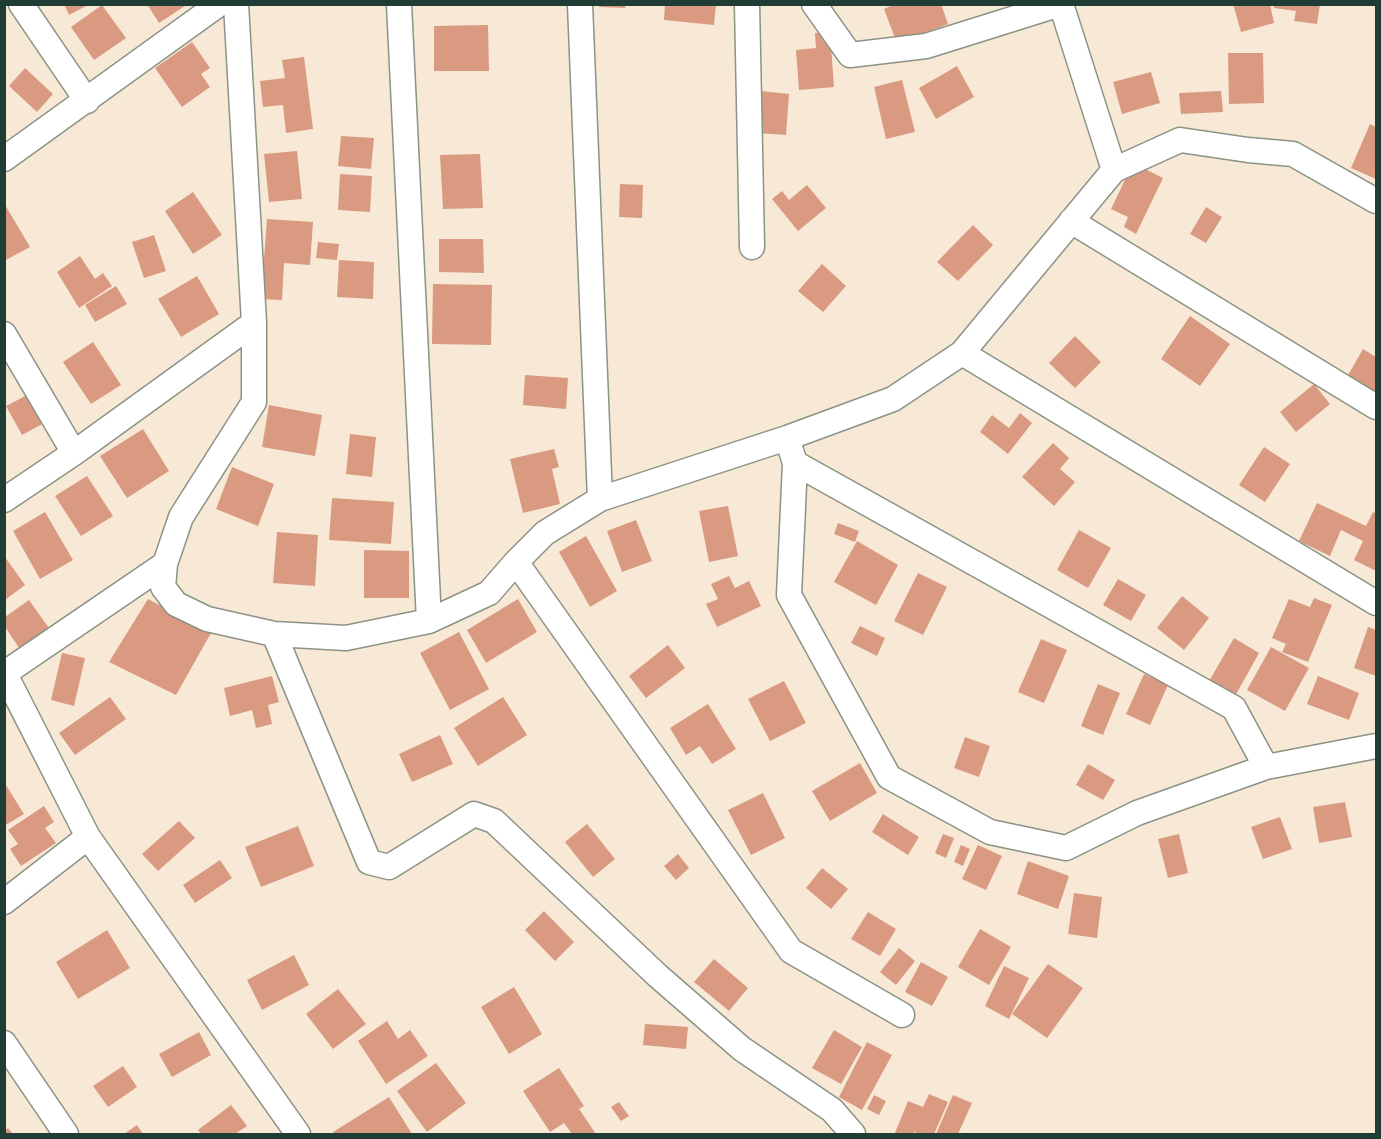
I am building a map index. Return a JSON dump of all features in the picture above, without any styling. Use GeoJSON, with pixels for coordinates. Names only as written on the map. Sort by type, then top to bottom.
{"type":"FeatureCollection","features":[{"type":"Feature","properties":{"kind":"street"},"geometry":{"type":"LineString","coordinates":[[21,4],[87,101]]}},
{"type":"Feature","properties":{"kind":"street"},"geometry":{"type":"LineString","coordinates":[[4,159],[219,4]]}},
{"type":"Feature","properties":{"kind":"street"},"geometry":{"type":"LineString","coordinates":[[236,4],[254,323],[254,402],[181,517],[165,564],[163,588],[176,604],[207,619],[274,634],[346,638],[429,621],[489,593],[545,533],[600,499],[786,438],[893,399],[962,353],[1114,170],[1180,140],[1293,154],[1377,201]]}},
{"type":"Feature","properties":{"kind":"street"},"geometry":{"type":"LineString","coordinates":[[399,4],[429,621]]}},
{"type":"Feature","properties":{"kind":"street"},"geometry":{"type":"LineString","coordinates":[[580,4],[600,499]]}},
{"type":"Feature","properties":{"kind":"street"},"geometry":{"type":"LineString","coordinates":[[747,4],[752,247]]}},
{"type":"Feature","properties":{"kind":"street"},"geometry":{"type":"LineString","coordinates":[[814,4],[850,55],[926,46],[1061,4],[1114,170]]}},
{"type":"Feature","properties":{"kind":"street"},"geometry":{"type":"LineString","coordinates":[[1071,221],[1377,407]]}},
{"type":"Feature","properties":{"kind":"street"},"geometry":{"type":"LineString","coordinates":[[4,500],[74,453],[254,323]]}},
{"type":"Feature","properties":{"kind":"street"},"geometry":{"type":"LineString","coordinates":[[4,334],[74,453]]}},
{"type":"Feature","properties":{"kind":"street"},"geometry":{"type":"LineString","coordinates":[[962,353],[1377,603]]}},
{"type":"Feature","properties":{"kind":"street"},"geometry":{"type":"LineString","coordinates":[[786,438],[795,463],[789,596],[889,777],[990,832],[1066,848],[1137,813],[1266,767],[1377,746]]}},
{"type":"Feature","properties":{"kind":"street"},"geometry":{"type":"LineString","coordinates":[[795,463],[1234,708],[1266,767]]}},
{"type":"Feature","properties":{"kind":"street"},"geometry":{"type":"LineString","coordinates":[[516,562],[791,951],[902,1015]]}},
{"type":"Feature","properties":{"kind":"street"},"geometry":{"type":"LineString","coordinates":[[165,564],[5,673],[88,837],[298,1134]]}},
{"type":"Feature","properties":{"kind":"street"},"geometry":{"type":"LineString","coordinates":[[274,634],[369,861],[389,867],[474,814],[494,821],[658,976],[742,1048],[832,1110],[854,1134]]}},
{"type":"Feature","properties":{"kind":"street"},"geometry":{"type":"LineString","coordinates":[[4,902],[88,837]]}},
{"type":"Feature","properties":{"kind":"street"},"geometry":{"type":"LineString","coordinates":[[4,1043],[66,1134]]}},
{"type":"Feature","properties":{"kind":"building"},"geometry":{"type":"Polygon","coordinates":[[[64,4],[90,4],[69,15],[64,4]]]}},
{"type":"Feature","properties":{"kind":"building"},"geometry":{"type":"Polygon","coordinates":[[[147,4],[188,4],[159,23],[147,4]]]}},
{"type":"Feature","properties":{"kind":"building"},"geometry":{"type":"Polygon","coordinates":[[[599,4],[626,4],[625,8],[599,7],[599,4]]]}},
{"type":"Feature","properties":{"kind":"building"},"geometry":{"type":"Polygon","coordinates":[[[665,4],[716,4],[714,25],[664,20],[665,4]]]}},
{"type":"Feature","properties":{"kind":"building"},"geometry":{"type":"Polygon","coordinates":[[[895,4],[941,4],[948,24],[897,43],[884,9],[895,4]]]}},
{"type":"Feature","properties":{"kind":"building"},"geometry":{"type":"Polygon","coordinates":[[[1233,4],[1270,4],[1274,23],[1241,32],[1233,4]]]}},
{"type":"Feature","properties":{"kind":"building"},"geometry":{"type":"Polygon","coordinates":[[[1274,4],[1320,4],[1317,24],[1294,21],[1296,11],[1274,8],[1274,4]]]}},
{"type":"Feature","properties":{"kind":"building"},"geometry":{"type":"Polygon","coordinates":[[[102,5],[126,38],[94,60],[71,27],[102,5]]]}},
{"type":"Feature","properties":{"kind":"building"},"geometry":{"type":"Polygon","coordinates":[[[488,25],[489,71],[434,71],[434,26],[488,25]]]}},
{"type":"Feature","properties":{"kind":"building"},"geometry":{"type":"Polygon","coordinates":[[[830,32],[834,87],[799,90],[796,50],[816,48],[815,33],[830,32]]]}},
{"type":"Feature","properties":{"kind":"building"},"geometry":{"type":"Polygon","coordinates":[[[192,42],[210,68],[201,74],[210,87],[182,107],[155,68],[192,42]]]}},
{"type":"Feature","properties":{"kind":"building"},"geometry":{"type":"Polygon","coordinates":[[[1228,53],[1263,53],[1264,103],[1229,104],[1228,53]]]}},
{"type":"Feature","properties":{"kind":"building"},"geometry":{"type":"Polygon","coordinates":[[[304,57],[313,129],[286,133],[283,105],[263,107],[260,81],[285,78],[282,60],[304,57]]]}},
{"type":"Feature","properties":{"kind":"building"},"geometry":{"type":"Polygon","coordinates":[[[957,66],[974,97],[936,119],[919,88],[957,66]]]}},
{"type":"Feature","properties":{"kind":"building"},"geometry":{"type":"Polygon","coordinates":[[[25,68],[53,94],[37,112],[9,86],[25,68]]]}},
{"type":"Feature","properties":{"kind":"building"},"geometry":{"type":"Polygon","coordinates":[[[1151,72],[1160,103],[1122,114],[1113,82],[1151,72]]]}},
{"type":"Feature","properties":{"kind":"building"},"geometry":{"type":"Polygon","coordinates":[[[902,80],[915,132],[886,139],[874,87],[902,80]]]}},
{"type":"Feature","properties":{"kind":"building"},"geometry":{"type":"Polygon","coordinates":[[[761,91],[789,94],[786,135],[757,133],[761,91]]]}},
{"type":"Feature","properties":{"kind":"building"},"geometry":{"type":"Polygon","coordinates":[[[1221,91],[1223,112],[1181,114],[1179,93],[1221,91]]]}},
{"type":"Feature","properties":{"kind":"building"},"geometry":{"type":"Polygon","coordinates":[[[1370,124],[1376,127],[1376,179],[1351,168],[1370,124]]]}},
{"type":"Feature","properties":{"kind":"building"},"geometry":{"type":"Polygon","coordinates":[[[341,136],[374,138],[371,169],[338,166],[341,136]]]}},
{"type":"Feature","properties":{"kind":"building"},"geometry":{"type":"Polygon","coordinates":[[[297,151],[302,199],[269,202],[264,154],[297,151]]]}},
{"type":"Feature","properties":{"kind":"building"},"geometry":{"type":"Polygon","coordinates":[[[480,154],[483,208],[443,209],[440,155],[480,154]]]}},
{"type":"Feature","properties":{"kind":"building"},"geometry":{"type":"Polygon","coordinates":[[[1133,163],[1163,178],[1136,234],[1124,227],[1128,217],[1111,209],[1133,163]]]}},
{"type":"Feature","properties":{"kind":"building"},"geometry":{"type":"Polygon","coordinates":[[[340,174],[372,176],[370,212],[338,210],[340,174]]]}},
{"type":"Feature","properties":{"kind":"building"},"geometry":{"type":"Polygon","coordinates":[[[620,184],[643,185],[642,218],[619,217],[620,184]]]}},
{"type":"Feature","properties":{"kind":"building"},"geometry":{"type":"Polygon","coordinates":[[[807,185],[826,208],[798,231],[772,199],[782,191],[789,200],[807,185]]]}},
{"type":"Feature","properties":{"kind":"building"},"geometry":{"type":"Polygon","coordinates":[[[193,192],[222,235],[193,254],[165,211],[193,192]]]}},
{"type":"Feature","properties":{"kind":"building"},"geometry":{"type":"Polygon","coordinates":[[[4,203],[30,247],[4,261],[4,203]]]}},
{"type":"Feature","properties":{"kind":"building"},"geometry":{"type":"Polygon","coordinates":[[[1206,207],[1222,217],[1206,243],[1190,234],[1206,207]]]}},
{"type":"Feature","properties":{"kind":"building"},"geometry":{"type":"Polygon","coordinates":[[[267,219],[313,222],[310,265],[284,263],[282,300],[261,299],[267,219]]]}},
{"type":"Feature","properties":{"kind":"building"},"geometry":{"type":"Polygon","coordinates":[[[973,225],[993,245],[958,281],[937,262],[973,225]]]}},
{"type":"Feature","properties":{"kind":"building"},"geometry":{"type":"Polygon","coordinates":[[[154,235],[166,271],[144,278],[132,242],[154,235]]]}},
{"type":"Feature","properties":{"kind":"building"},"geometry":{"type":"Polygon","coordinates":[[[439,239],[483,239],[484,273],[439,272],[439,239]]]}},
{"type":"Feature","properties":{"kind":"building"},"geometry":{"type":"Polygon","coordinates":[[[318,242],[339,244],[337,260],[316,258],[318,242]]]}},
{"type":"Feature","properties":{"kind":"building"},"geometry":{"type":"Polygon","coordinates":[[[80,256],[95,279],[103,273],[112,286],[79,308],[57,272],[80,256]]]}},
{"type":"Feature","properties":{"kind":"building"},"geometry":{"type":"Polygon","coordinates":[[[339,260],[374,262],[373,299],[337,297],[339,260]]]}},
{"type":"Feature","properties":{"kind":"building"},"geometry":{"type":"Polygon","coordinates":[[[822,264],[846,286],[823,312],[798,291],[822,264]]]}},
{"type":"Feature","properties":{"kind":"building"},"geometry":{"type":"Polygon","coordinates":[[[197,276],[219,314],[181,337],[158,299],[197,276]]]}},
{"type":"Feature","properties":{"kind":"building"},"geometry":{"type":"Polygon","coordinates":[[[433,284],[492,285],[491,345],[432,344],[433,284]]]}},
{"type":"Feature","properties":{"kind":"building"},"geometry":{"type":"Polygon","coordinates":[[[116,286],[127,304],[95,322],[85,305],[116,286]]]}},
{"type":"Feature","properties":{"kind":"building"},"geometry":{"type":"Polygon","coordinates":[[[1190,316],[1230,344],[1200,386],[1161,359],[1190,316]]]}},
{"type":"Feature","properties":{"kind":"building"},"geometry":{"type":"Polygon","coordinates":[[[1075,336],[1101,362],[1075,388],[1049,363],[1075,336]]]}},
{"type":"Feature","properties":{"kind":"building"},"geometry":{"type":"Polygon","coordinates":[[[93,342],[121,385],[91,404],[63,362],[93,342]]]}},
{"type":"Feature","properties":{"kind":"building"},"geometry":{"type":"Polygon","coordinates":[[[1363,349],[1376,357],[1376,393],[1347,377],[1363,349]]]}},
{"type":"Feature","properties":{"kind":"building"},"geometry":{"type":"Polygon","coordinates":[[[525,375],[568,378],[566,409],[523,405],[525,375]]]}},
{"type":"Feature","properties":{"kind":"building"},"geometry":{"type":"Polygon","coordinates":[[[1314,384],[1330,404],[1296,432],[1280,412],[1314,384]]]}},
{"type":"Feature","properties":{"kind":"building"},"geometry":{"type":"Polygon","coordinates":[[[33,392],[48,421],[22,435],[6,406],[33,392]]]}},
{"type":"Feature","properties":{"kind":"building"},"geometry":{"type":"Polygon","coordinates":[[[269,405],[322,415],[315,456],[262,447],[269,405]]]}},
{"type":"Feature","properties":{"kind":"building"},"geometry":{"type":"Polygon","coordinates":[[[1020,413],[1032,423],[1008,454],[980,432],[992,415],[1009,428],[1020,413]]]}},
{"type":"Feature","properties":{"kind":"building"},"geometry":{"type":"Polygon","coordinates":[[[143,429],[169,471],[127,498],[100,456],[143,429]]]}},
{"type":"Feature","properties":{"kind":"building"},"geometry":{"type":"Polygon","coordinates":[[[350,434],[376,437],[372,477],[346,474],[350,434]]]}},
{"type":"Feature","properties":{"kind":"building"},"geometry":{"type":"Polygon","coordinates":[[[1053,443],[1069,458],[1060,469],[1075,482],[1054,506],[1022,477],[1053,443]]]}},
{"type":"Feature","properties":{"kind":"building"},"geometry":{"type":"Polygon","coordinates":[[[1264,447],[1290,464],[1265,502],[1239,485],[1264,447]]]}},
{"type":"Feature","properties":{"kind":"building"},"geometry":{"type":"Polygon","coordinates":[[[554,449],[559,467],[552,469],[560,504],[523,513],[510,459],[554,449]]]}},
{"type":"Feature","properties":{"kind":"building"},"geometry":{"type":"Polygon","coordinates":[[[232,467],[274,484],[258,526],[216,509],[232,467]]]}},
{"type":"Feature","properties":{"kind":"building"},"geometry":{"type":"Polygon","coordinates":[[[87,476],[113,516],[81,536],[55,496],[87,476]]]}},
{"type":"Feature","properties":{"kind":"building"},"geometry":{"type":"Polygon","coordinates":[[[332,498],[394,502],[391,544],[329,540],[332,498]]]}},
{"type":"Feature","properties":{"kind":"building"},"geometry":{"type":"Polygon","coordinates":[[[1317,503],[1366,526],[1373,512],[1376,514],[1376,571],[1354,560],[1363,541],[1341,530],[1330,556],[1299,541],[1317,503]]]}},
{"type":"Feature","properties":{"kind":"building"},"geometry":{"type":"Polygon","coordinates":[[[728,506],[738,556],[709,562],[699,511],[728,506]]]}},
{"type":"Feature","properties":{"kind":"building"},"geometry":{"type":"Polygon","coordinates":[[[45,512],[73,560],[40,579],[13,531],[45,512]]]}},
{"type":"Feature","properties":{"kind":"building"},"geometry":{"type":"Polygon","coordinates":[[[636,520],[652,561],[622,572],[607,531],[636,520]]]}},
{"type":"Feature","properties":{"kind":"building"},"geometry":{"type":"Polygon","coordinates":[[[838,523],[859,531],[855,542],[834,534],[838,523]]]}},
{"type":"Feature","properties":{"kind":"building"},"geometry":{"type":"Polygon","coordinates":[[[1079,530],[1111,548],[1088,588],[1057,570],[1079,530]]]}},
{"type":"Feature","properties":{"kind":"building"},"geometry":{"type":"Polygon","coordinates":[[[277,532],[318,535],[315,586],[273,583],[277,532]]]}},
{"type":"Feature","properties":{"kind":"building"},"geometry":{"type":"Polygon","coordinates":[[[586,536],[617,591],[590,607],[559,552],[586,536]]]}},
{"type":"Feature","properties":{"kind":"building"},"geometry":{"type":"Polygon","coordinates":[[[857,541],[898,565],[876,605],[834,582],[857,541]]]}},
{"type":"Feature","properties":{"kind":"building"},"geometry":{"type":"Polygon","coordinates":[[[364,550],[409,551],[409,598],[364,598],[364,550]]]}},
{"type":"Feature","properties":{"kind":"building"},"geometry":{"type":"Polygon","coordinates":[[[5,557],[25,585],[5,600],[5,557]]]}},
{"type":"Feature","properties":{"kind":"building"},"geometry":{"type":"Polygon","coordinates":[[[918,573],[947,587],[923,635],[894,621],[918,573]]]}},
{"type":"Feature","properties":{"kind":"building"},"geometry":{"type":"Polygon","coordinates":[[[729,576],[735,588],[749,581],[761,606],[717,627],[706,604],[718,599],[711,584],[729,576]]]}},
{"type":"Feature","properties":{"kind":"building"},"geometry":{"type":"Polygon","coordinates":[[[1118,579],[1146,595],[1131,621],[1103,605],[1118,579]]]}},
{"type":"Feature","properties":{"kind":"building"},"geometry":{"type":"Polygon","coordinates":[[[1182,596],[1209,618],[1184,650],[1157,628],[1182,596]]]}},
{"type":"Feature","properties":{"kind":"building"},"geometry":{"type":"Polygon","coordinates":[[[1314,598],[1332,605],[1308,662],[1282,652],[1286,644],[1272,638],[1289,599],[1310,607],[1314,598]]]}},
{"type":"Feature","properties":{"kind":"building"},"geometry":{"type":"Polygon","coordinates":[[[148,599],[211,633],[176,695],[109,662],[148,599]]]}},
{"type":"Feature","properties":{"kind":"building"},"geometry":{"type":"Polygon","coordinates":[[[518,599],[537,632],[486,663],[467,630],[518,599]]]}},
{"type":"Feature","properties":{"kind":"building"},"geometry":{"type":"Polygon","coordinates":[[[29,600],[56,638],[26,658],[5,627],[5,617],[29,600]]]}},
{"type":"Feature","properties":{"kind":"building"},"geometry":{"type":"Polygon","coordinates":[[[860,626],[885,638],[877,656],[851,643],[860,626]]]}},
{"type":"Feature","properties":{"kind":"building"},"geometry":{"type":"Polygon","coordinates":[[[1368,627],[1376,630],[1376,676],[1354,668],[1368,627]]]}},
{"type":"Feature","properties":{"kind":"building"},"geometry":{"type":"Polygon","coordinates":[[[459,632],[489,689],[450,710],[420,653],[459,632]]]}},
{"type":"Feature","properties":{"kind":"building"},"geometry":{"type":"Polygon","coordinates":[[[1234,638],[1259,653],[1234,698],[1208,683],[1234,638]]]}},
{"type":"Feature","properties":{"kind":"building"},"geometry":{"type":"Polygon","coordinates":[[[1041,639],[1067,650],[1044,703],[1018,692],[1041,639]]]}},
{"type":"Feature","properties":{"kind":"building"},"geometry":{"type":"Polygon","coordinates":[[[668,645],[685,668],[646,698],[629,676],[668,645]]]}},
{"type":"Feature","properties":{"kind":"building"},"geometry":{"type":"Polygon","coordinates":[[[1271,647],[1309,668],[1285,711],[1247,690],[1271,647]]]}},
{"type":"Feature","properties":{"kind":"building"},"geometry":{"type":"Polygon","coordinates":[[[62,653],[85,658],[74,706],[51,700],[62,653]]]}},
{"type":"Feature","properties":{"kind":"building"},"geometry":{"type":"Polygon","coordinates":[[[1144,674],[1168,685],[1150,725],[1126,714],[1144,674]]]}},
{"type":"Feature","properties":{"kind":"building"},"geometry":{"type":"Polygon","coordinates":[[[272,676],[279,702],[268,705],[272,724],[256,728],[252,710],[230,716],[224,688],[272,676]]]}},
{"type":"Feature","properties":{"kind":"building"},"geometry":{"type":"Polygon","coordinates":[[[1318,676],[1359,693],[1349,720],[1307,704],[1318,676]]]}},
{"type":"Feature","properties":{"kind":"building"},"geometry":{"type":"Polygon","coordinates":[[[784,681],[806,723],[770,741],[748,699],[784,681]]]}},
{"type":"Feature","properties":{"kind":"building"},"geometry":{"type":"Polygon","coordinates":[[[1098,684],[1120,693],[1103,735],[1081,726],[1098,684]]]}},
{"type":"Feature","properties":{"kind":"building"},"geometry":{"type":"Polygon","coordinates":[[[110,697],[126,719],[75,755],[59,733],[110,697]]]}},
{"type":"Feature","properties":{"kind":"building"},"geometry":{"type":"Polygon","coordinates":[[[503,697],[527,735],[478,766],[454,728],[503,697]]]}},
{"type":"Feature","properties":{"kind":"building"},"geometry":{"type":"Polygon","coordinates":[[[708,704],[736,749],[712,764],[700,746],[686,755],[670,728],[708,704]]]}},
{"type":"Feature","properties":{"kind":"building"},"geometry":{"type":"Polygon","coordinates":[[[440,735],[453,764],[412,782],[399,754],[440,735]]]}},
{"type":"Feature","properties":{"kind":"building"},"geometry":{"type":"Polygon","coordinates":[[[965,737],[990,746],[979,777],[954,768],[965,737]]]}},
{"type":"Feature","properties":{"kind":"building"},"geometry":{"type":"Polygon","coordinates":[[[860,763],[877,793],[830,821],[812,791],[860,763]]]}},
{"type":"Feature","properties":{"kind":"building"},"geometry":{"type":"Polygon","coordinates":[[[1088,764],[1115,780],[1103,800],[1076,785],[1088,764]]]}},
{"type":"Feature","properties":{"kind":"building"},"geometry":{"type":"Polygon","coordinates":[[[4,782],[24,814],[4,826],[4,782]]]}},
{"type":"Feature","properties":{"kind":"building"},"geometry":{"type":"Polygon","coordinates":[[[763,793],[785,838],[751,855],[728,810],[763,793]]]}},
{"type":"Feature","properties":{"kind":"building"},"geometry":{"type":"Polygon","coordinates":[[[1345,802],[1352,837],[1319,843],[1313,807],[1345,802]]]}},
{"type":"Feature","properties":{"kind":"building"},"geometry":{"type":"Polygon","coordinates":[[[44,806],[54,822],[45,828],[56,843],[21,866],[10,849],[18,844],[8,830],[44,806]]]}},
{"type":"Feature","properties":{"kind":"building"},"geometry":{"type":"Polygon","coordinates":[[[883,814],[919,837],[908,855],[872,832],[883,814]]]}},
{"type":"Feature","properties":{"kind":"building"},"geometry":{"type":"Polygon","coordinates":[[[1280,817],[1292,849],[1263,859],[1251,827],[1280,817]]]}},
{"type":"Feature","properties":{"kind":"building"},"geometry":{"type":"Polygon","coordinates":[[[179,821],[195,838],[158,871],[142,854],[179,821]]]}},
{"type":"Feature","properties":{"kind":"building"},"geometry":{"type":"Polygon","coordinates":[[[587,824],[615,859],[593,877],[565,842],[587,824]]]}},
{"type":"Feature","properties":{"kind":"building"},"geometry":{"type":"Polygon","coordinates":[[[298,826],[314,866],[261,887],[245,847],[298,826]]]}},
{"type":"Feature","properties":{"kind":"building"},"geometry":{"type":"Polygon","coordinates":[[[943,834],[954,838],[946,858],[935,853],[943,834]]]}},
{"type":"Feature","properties":{"kind":"building"},"geometry":{"type":"Polygon","coordinates":[[[1179,834],[1188,873],[1168,878],[1158,839],[1179,834]]]}},
{"type":"Feature","properties":{"kind":"building"},"geometry":{"type":"Polygon","coordinates":[[[961,845],[970,849],[963,866],[954,862],[961,845]]]}},
{"type":"Feature","properties":{"kind":"building"},"geometry":{"type":"Polygon","coordinates":[[[978,845],[1002,856],[986,890],[962,879],[978,845]]]}},
{"type":"Feature","properties":{"kind":"building"},"geometry":{"type":"Polygon","coordinates":[[[678,854],[689,868],[676,880],[664,866],[678,854]]]}},
{"type":"Feature","properties":{"kind":"building"},"geometry":{"type":"Polygon","coordinates":[[[220,860],[232,878],[195,903],[183,885],[220,860]]]}},
{"type":"Feature","properties":{"kind":"building"},"geometry":{"type":"Polygon","coordinates":[[[1028,861],[1069,876],[1058,909],[1017,894],[1028,861]]]}},
{"type":"Feature","properties":{"kind":"building"},"geometry":{"type":"Polygon","coordinates":[[[822,868],[848,889],[831,909],[806,888],[822,868]]]}},
{"type":"Feature","properties":{"kind":"building"},"geometry":{"type":"Polygon","coordinates":[[[1074,893],[1102,897],[1097,938],[1068,934],[1074,893]]]}},
{"type":"Feature","properties":{"kind":"building"},"geometry":{"type":"Polygon","coordinates":[[[544,911],[574,942],[555,961],[525,930],[544,911]]]}},
{"type":"Feature","properties":{"kind":"building"},"geometry":{"type":"Polygon","coordinates":[[[868,912],[896,929],[880,956],[851,939],[868,912]]]}},
{"type":"Feature","properties":{"kind":"building"},"geometry":{"type":"Polygon","coordinates":[[[980,929],[1011,947],[989,985],[958,967],[980,929]]]}},
{"type":"Feature","properties":{"kind":"building"},"geometry":{"type":"Polygon","coordinates":[[[107,930],[130,968],[78,999],[56,962],[107,930]]]}},
{"type":"Feature","properties":{"kind":"building"},"geometry":{"type":"Polygon","coordinates":[[[899,948],[915,961],[896,985],[880,972],[899,948]]]}},
{"type":"Feature","properties":{"kind":"building"},"geometry":{"type":"Polygon","coordinates":[[[294,955],[309,985],[262,1010],[247,980],[294,955]]]}},
{"type":"Feature","properties":{"kind":"building"},"geometry":{"type":"Polygon","coordinates":[[[714,959],[748,988],[729,1011],[694,982],[714,959]]]}},
{"type":"Feature","properties":{"kind":"building"},"geometry":{"type":"Polygon","coordinates":[[[921,962],[948,977],[932,1006],[905,992],[921,962]]]}},
{"type":"Feature","properties":{"kind":"building"},"geometry":{"type":"Polygon","coordinates":[[[1048,964],[1083,988],[1047,1038],[1012,1014],[1048,964]]]}},
{"type":"Feature","properties":{"kind":"building"},"geometry":{"type":"Polygon","coordinates":[[[1004,966],[1029,978],[1009,1019],[985,1006],[1004,966]]]}},
{"type":"Feature","properties":{"kind":"building"},"geometry":{"type":"Polygon","coordinates":[[[514,987],[542,1034],[509,1054],[481,1007],[514,987]]]}},
{"type":"Feature","properties":{"kind":"building"},"geometry":{"type":"Polygon","coordinates":[[[338,989],[366,1024],[333,1049],[306,1014],[338,989]]]}},
{"type":"Feature","properties":{"kind":"building"},"geometry":{"type":"Polygon","coordinates":[[[387,1021],[398,1039],[410,1030],[428,1056],[386,1084],[358,1041],[387,1021]]]}},
{"type":"Feature","properties":{"kind":"building"},"geometry":{"type":"Polygon","coordinates":[[[645,1024],[688,1027],[686,1049],[643,1045],[645,1024]]]}},
{"type":"Feature","properties":{"kind":"building"},"geometry":{"type":"Polygon","coordinates":[[[834,1030],[862,1047],[841,1084],[812,1068],[834,1030]]]}},
{"type":"Feature","properties":{"kind":"building"},"geometry":{"type":"Polygon","coordinates":[[[199,1032],[211,1055],[172,1077],[159,1054],[199,1032]]]}},
{"type":"Feature","properties":{"kind":"building"},"geometry":{"type":"Polygon","coordinates":[[[867,1042],[892,1055],[862,1110],[839,1097],[867,1042]]]}},
{"type":"Feature","properties":{"kind":"building"},"geometry":{"type":"Polygon","coordinates":[[[436,1063],[466,1103],[427,1132],[397,1091],[436,1063]]]}},
{"type":"Feature","properties":{"kind":"building"},"geometry":{"type":"Polygon","coordinates":[[[123,1066],[137,1087],[108,1107],[93,1086],[123,1066]]]}},
{"type":"Feature","properties":{"kind":"building"},"geometry":{"type":"Polygon","coordinates":[[[559,1068],[584,1106],[579,1109],[596,1134],[572,1134],[564,1123],[550,1132],[523,1091],[559,1068]]]}},
{"type":"Feature","properties":{"kind":"building"},"geometry":{"type":"Polygon","coordinates":[[[929,1094],[948,1102],[934,1134],[895,1133],[908,1101],[923,1107],[929,1094]]]}},
{"type":"Feature","properties":{"kind":"building"},"geometry":{"type":"Polygon","coordinates":[[[874,1095],[886,1101],[879,1115],[867,1109],[874,1095]]]}},
{"type":"Feature","properties":{"kind":"building"},"geometry":{"type":"Polygon","coordinates":[[[953,1095],[972,1103],[958,1134],[936,1134],[953,1095]]]}},
{"type":"Feature","properties":{"kind":"building"},"geometry":{"type":"Polygon","coordinates":[[[389,1097],[412,1134],[334,1134],[333,1132],[389,1097]]]}},
{"type":"Feature","properties":{"kind":"building"},"geometry":{"type":"Polygon","coordinates":[[[619,1102],[629,1116],[621,1121],[611,1107],[619,1102]]]}},
{"type":"Feature","properties":{"kind":"building"},"geometry":{"type":"Polygon","coordinates":[[[231,1105],[247,1126],[235,1134],[201,1134],[198,1130],[231,1105]]]}},
{"type":"Feature","properties":{"kind":"building"},"geometry":{"type":"Polygon","coordinates":[[[137,1125],[143,1134],[124,1134],[137,1125]]]}},
{"type":"Feature","properties":{"kind":"building"},"geometry":{"type":"Polygon","coordinates":[[[8,1128],[13,1134],[4,1134],[8,1128]]]}}]}
